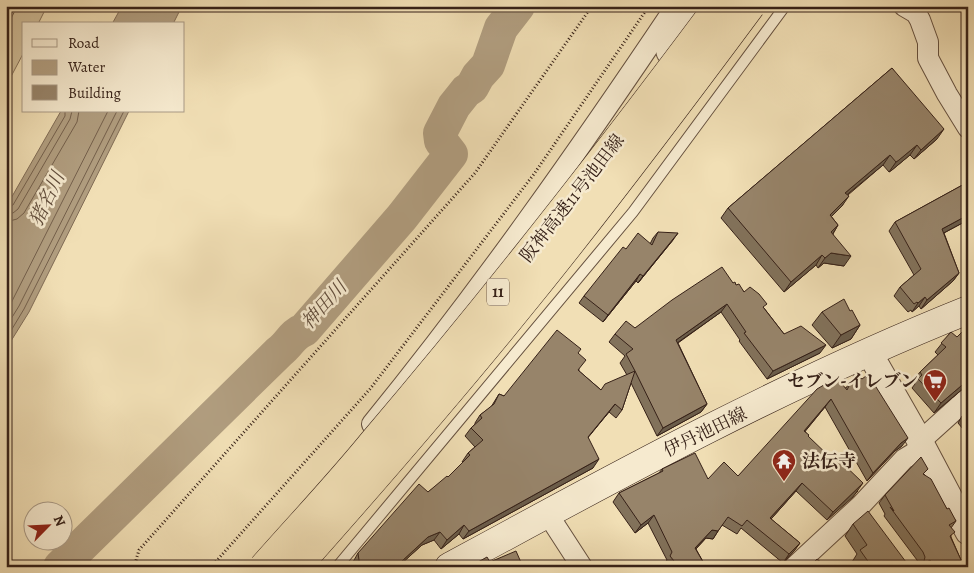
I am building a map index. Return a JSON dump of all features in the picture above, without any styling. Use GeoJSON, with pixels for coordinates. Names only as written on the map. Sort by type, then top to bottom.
{"type":"FeatureCollection","features":[{"type":"Feature","properties":{"kind":"highway","name":"阪神高速11号池田線"},"geometry":{"type":"LineString","coordinates":[[263,567],[372,444],[510,277],[647,102],[718,6]]}},
{"type":"Feature","properties":{"kind":"highway","name":"阪神高速11号池田線"},"geometry":{"type":"LineString","coordinates":[[298,567],[390,462],[530,294],[670,116],[751,6]]}},
{"type":"Feature","properties":{"kind":"main road","name":"伊丹池田線"},"geometry":{"type":"LineString","coordinates":[[449,567],[665,451],[829,370],[968,310]]}},
{"type":"Feature","properties":{"kind":"street"},"geometry":{"type":"LineString","coordinates":[[252,567],[377,418],[499,259],[676,6]]}},
{"type":"Feature","properties":{"kind":"street"},"geometry":{"type":"LineString","coordinates":[[298,567],[352,510],[366,485],[382,438],[396,412],[434,372],[510,276],[601,152],[699,6]]}},
{"type":"Feature","properties":{"kind":"street"},"geometry":{"type":"LineString","coordinates":[[904,6],[916,14],[920,20],[928,42],[928,58],[968,128]]}},
{"type":"Feature","properties":{"kind":"street"},"geometry":{"type":"LineString","coordinates":[[869,352],[921,443],[968,532]]}},
{"type":"Feature","properties":{"kind":"street"},"geometry":{"type":"LineString","coordinates":[[794,567],[867,513],[904,459],[914,453],[927,435],[968,398]]}},
{"type":"Feature","properties":{"kind":"street"},"geometry":{"type":"LineString","coordinates":[[547,513],[582,567]]}},
{"type":"Feature","properties":{"kind":"lane"},"geometry":{"type":"LineString","coordinates":[[6,16],[11,6]]}},
{"type":"Feature","properties":{"kind":"lane"},"geometry":{"type":"LineString","coordinates":[[337,567],[633,212],[785,6]]}},
{"type":"Feature","properties":{"kind":"path"},"geometry":{"type":"LineString","coordinates":[[134,567],[138,550],[475,172],[592,6]]}},
{"type":"Feature","properties":{"kind":"path"},"geometry":{"type":"LineString","coordinates":[[212,567],[370,389],[534,174],[649,6]]}},
{"type":"Feature","properties":{"kind":"shaded area"},"geometry":{"type":"Polygon","coordinates":[[[6,6],[47,6],[39,22],[22,22],[22,56],[6,86],[6,6]]]}},
{"type":"Feature","properties":{"kind":"water"},"geometry":{"type":"Polygon","coordinates":[[[122,6],[182,6],[174,22],[113,22],[122,6]]]}},
{"type":"Feature","properties":{"kind":"water","name":"猪名川"},"geometry":{"type":"Polygon","coordinates":[[[60,112],[129,112],[29,312],[6,349],[6,207],[60,112]]]}},
{"type":"Feature","properties":{"kind":"building"},"geometry":{"type":"Polygon","coordinates":[[[892,68],[944,129],[921,150],[917,145],[896,162],[890,155],[845,193],[849,196],[830,215],[838,225],[831,232],[851,256],[831,253],[825,258],[822,255],[791,282],[728,208],[892,68]]]}},
{"type":"Feature","properties":{"kind":"building"},"geometry":{"type":"Polygon","coordinates":[[[968,182],[968,215],[942,229],[959,273],[927,300],[925,297],[914,304],[900,287],[921,269],[895,222],[968,182]]]}},
{"type":"Feature","properties":{"kind":"building"},"geometry":{"type":"Polygon","coordinates":[[[658,232],[678,233],[643,276],[640,274],[608,315],[584,296],[623,247],[626,249],[638,233],[652,245],[658,232]]]}},
{"type":"Feature","properties":{"kind":"building"},"geometry":{"type":"Polygon","coordinates":[[[722,267],[733,283],[739,284],[744,292],[750,287],[759,294],[767,304],[763,307],[784,334],[801,326],[826,345],[773,371],[744,333],[746,332],[727,304],[676,340],[707,404],[663,428],[626,354],[633,349],[615,334],[626,321],[635,328],[672,300],[722,267]]]}},
{"type":"Feature","properties":{"kind":"building"},"geometry":{"type":"Polygon","coordinates":[[[844,299],[860,325],[841,335],[822,312],[844,299]]]}},
{"type":"Feature","properties":{"kind":"building"},"geometry":{"type":"Polygon","coordinates":[[[968,326],[968,380],[941,403],[918,379],[922,375],[920,372],[946,347],[941,343],[951,332],[957,337],[968,326]]]}},
{"type":"Feature","properties":{"kind":"building"},"geometry":{"type":"Polygon","coordinates":[[[557,330],[581,349],[578,353],[586,360],[578,370],[601,390],[605,384],[635,371],[622,410],[615,404],[588,437],[599,459],[469,531],[464,525],[447,540],[440,532],[428,537],[402,561],[404,564],[398,567],[360,567],[358,553],[419,484],[428,492],[448,477],[470,455],[468,453],[483,440],[471,428],[482,418],[480,415],[494,404],[499,394],[504,396],[557,330]]]}},
{"type":"Feature","properties":{"kind":"building"},"geometry":{"type":"Polygon","coordinates":[[[855,374],[862,379],[866,376],[869,381],[871,379],[908,438],[873,473],[831,399],[804,431],[833,460],[836,457],[863,483],[833,512],[802,483],[770,518],[800,543],[789,554],[747,520],[742,526],[728,517],[718,531],[712,530],[695,548],[706,567],[674,567],[672,562],[674,561],[670,556],[672,552],[654,515],[641,525],[619,493],[695,453],[708,479],[724,462],[738,476],[817,389],[829,382],[831,384],[837,378],[847,390],[855,374]]]}},
{"type":"Feature","properties":{"kind":"building"},"geometry":{"type":"Polygon","coordinates":[[[968,412],[968,423],[962,416],[968,412]]]}},
{"type":"Feature","properties":{"kind":"building"},"geometry":{"type":"Polygon","coordinates":[[[921,457],[928,469],[923,474],[931,479],[947,509],[949,508],[956,521],[949,525],[955,532],[950,536],[961,560],[963,558],[967,567],[934,567],[930,560],[923,565],[925,557],[923,552],[890,507],[894,511],[885,495],[921,457]]]}},
{"type":"Feature","properties":{"kind":"building"},"geometry":{"type":"Polygon","coordinates":[[[868,511],[906,562],[911,566],[917,567],[872,567],[860,550],[867,545],[853,524],[868,511]]]}},
{"type":"Feature","properties":{"kind":"building"},"geometry":{"type":"Polygon","coordinates":[[[516,551],[523,567],[471,567],[487,557],[490,562],[516,551]]]}},
{"type":"Feature","properties":{"kind":"building"},"geometry":{"type":"Polygon","coordinates":[[[817,559],[827,567],[809,567],[817,559]]]}},
{"type":"Feature","properties":{"kind":"waterway","name":"神田川"},"geometry":{"type":"LineString","coordinates":[[60,567],[294,337],[304,330],[402,217],[451,154],[441,141],[440,133],[454,106],[466,91],[472,87],[478,76],[488,65],[501,28],[518,6]]}},
{"type":"Feature","properties":{"kind":"place","name":"セブン-イレブン"},"geometry":{"type":"Point","coordinates":[935,402]}},
{"type":"Feature","properties":{"kind":"place","name":"法伝寺"},"geometry":{"type":"Point","coordinates":[784,482]}}]}
